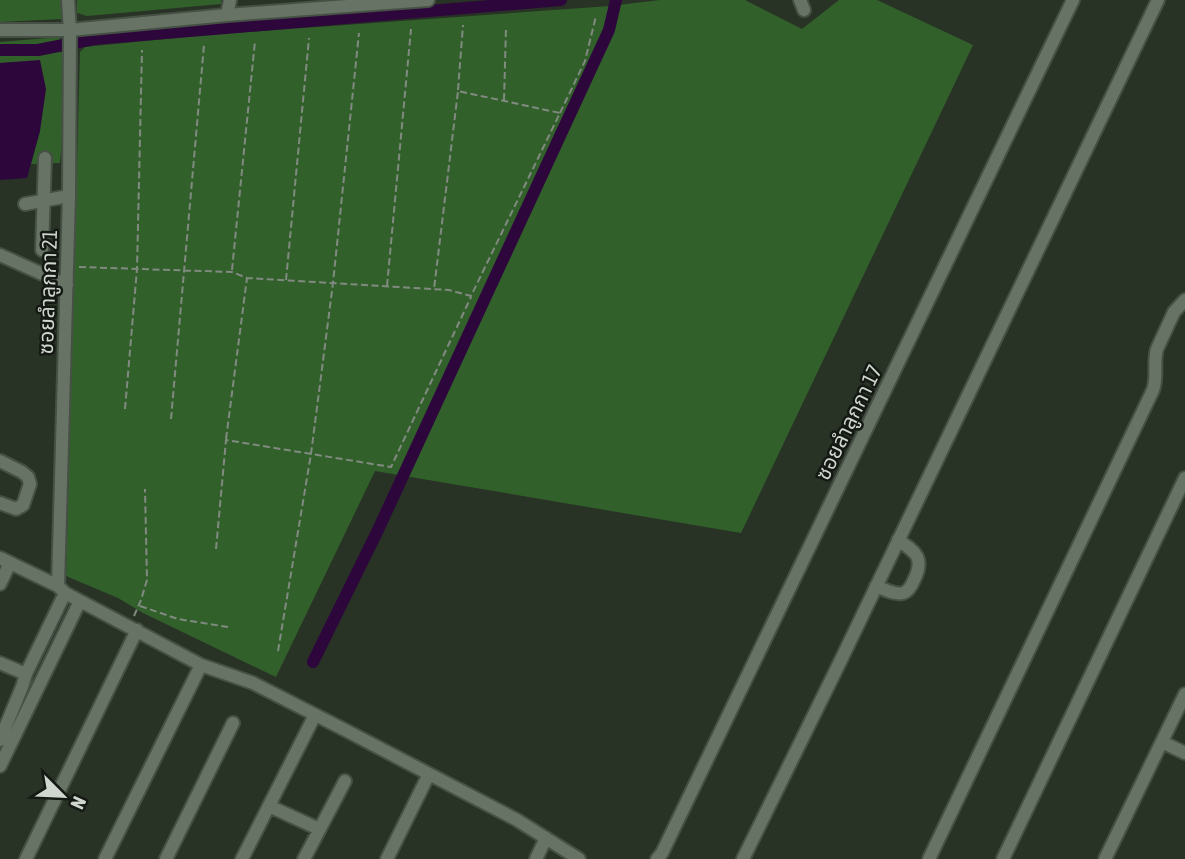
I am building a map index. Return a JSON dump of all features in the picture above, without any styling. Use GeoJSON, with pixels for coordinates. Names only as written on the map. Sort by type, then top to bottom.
{"type":"FeatureCollection","features":[{"type":"Feature","properties":{"kind":"street","name":"ซอยลำลูกกา 21"},"geometry":{"type":"LineString","coordinates":[[61,589],[69,196],[68,0]]}},
{"type":"Feature","properties":{"kind":"street"},"geometry":{"type":"LineString","coordinates":[[227,15],[230,0]]}},
{"type":"Feature","properties":{"kind":"street"},"geometry":{"type":"LineString","coordinates":[[0,30],[70,41],[227,15],[428,0]]}},
{"type":"Feature","properties":{"kind":"street","name":"ซอยลำลูกกา 17"},"geometry":{"type":"LineString","coordinates":[[657,859],[1073,0]]}},
{"type":"Feature","properties":{"kind":"street"},"geometry":{"type":"LineString","coordinates":[[743,859],[1158,0]]}},
{"type":"Feature","properties":{"kind":"street"},"geometry":{"type":"LineString","coordinates":[[43,250],[45,158]]}},
{"type":"Feature","properties":{"kind":"street"},"geometry":{"type":"LineString","coordinates":[[25,204],[69,196]]}},
{"type":"Feature","properties":{"kind":"street"},"geometry":{"type":"LineString","coordinates":[[0,255],[66,285]]}},
{"type":"Feature","properties":{"kind":"street"},"geometry":{"type":"LineString","coordinates":[[929,859],[1153,390],[1157,349],[1174,312],[1185,300]]}},
{"type":"Feature","properties":{"kind":"street"},"geometry":{"type":"LineString","coordinates":[[0,461],[22,472],[28,477],[30,484],[23,505],[16,509],[0,503]]}},
{"type":"Feature","properties":{"kind":"street"},"geometry":{"type":"LineString","coordinates":[[1003,859],[1185,478]]}},
{"type":"Feature","properties":{"kind":"street"},"geometry":{"type":"LineString","coordinates":[[876,586],[902,593],[910,589],[915,579],[920,568],[916,553],[898,540]]}},
{"type":"Feature","properties":{"kind":"street"},"geometry":{"type":"LineString","coordinates":[[0,584],[5,560],[201,665],[253,683],[429,774],[517,820],[579,859]]}},
{"type":"Feature","properties":{"kind":"street"},"geometry":{"type":"LineString","coordinates":[[0,766],[4,738],[26,674],[61,589]]}},
{"type":"Feature","properties":{"kind":"street"},"geometry":{"type":"LineString","coordinates":[[4,738],[50,664],[80,601]]}},
{"type":"Feature","properties":{"kind":"street"},"geometry":{"type":"LineString","coordinates":[[26,859],[133,628]]}},
{"type":"Feature","properties":{"kind":"street"},"geometry":{"type":"LineString","coordinates":[[34,657],[50,664]]}},
{"type":"Feature","properties":{"kind":"street"},"geometry":{"type":"LineString","coordinates":[[0,663],[26,674]]}},
{"type":"Feature","properties":{"kind":"street"},"geometry":{"type":"LineString","coordinates":[[105,859],[201,665]]}},
{"type":"Feature","properties":{"kind":"street"},"geometry":{"type":"LineString","coordinates":[[1105,859],[1185,694]]}},
{"type":"Feature","properties":{"kind":"street"},"geometry":{"type":"LineString","coordinates":[[242,859],[315,715]]}},
{"type":"Feature","properties":{"kind":"street"},"geometry":{"type":"LineString","coordinates":[[166,859],[233,723]]}},
{"type":"Feature","properties":{"kind":"street"},"geometry":{"type":"LineString","coordinates":[[1162,742],[1185,753]]}},
{"type":"Feature","properties":{"kind":"street"},"geometry":{"type":"LineString","coordinates":[[387,859],[429,774]]}},
{"type":"Feature","properties":{"kind":"street"},"geometry":{"type":"LineString","coordinates":[[304,859],[345,781]]}},
{"type":"Feature","properties":{"kind":"street"},"geometry":{"type":"LineString","coordinates":[[270,806],[319,829]]}},
{"type":"Feature","properties":{"kind":"street"},"geometry":{"type":"LineString","coordinates":[[536,859],[546,838]]}},
{"type":"Feature","properties":{"kind":"path"},"geometry":{"type":"LineString","coordinates":[[226,440],[391,467],[585,61],[596,16]]}},
{"type":"Feature","properties":{"kind":"path"},"geometry":{"type":"LineString","coordinates":[[434,289],[458,91],[463,25]]}},
{"type":"Feature","properties":{"kind":"path"},"geometry":{"type":"LineString","coordinates":[[504,101],[506,28]]}},
{"type":"Feature","properties":{"kind":"path"},"geometry":{"type":"LineString","coordinates":[[387,286],[411,29]]}},
{"type":"Feature","properties":{"kind":"path"},"geometry":{"type":"LineString","coordinates":[[278,651],[311,454],[333,283],[359,33]]}},
{"type":"Feature","properties":{"kind":"path"},"geometry":{"type":"LineString","coordinates":[[286,280],[309,38]]}},
{"type":"Feature","properties":{"kind":"path"},"geometry":{"type":"LineString","coordinates":[[232,272],[255,41]]}},
{"type":"Feature","properties":{"kind":"path"},"geometry":{"type":"LineString","coordinates":[[171,419],[205,45]]}},
{"type":"Feature","properties":{"kind":"path"},"geometry":{"type":"LineString","coordinates":[[125,409],[137,269],[142,50]]}},
{"type":"Feature","properties":{"kind":"path"},"geometry":{"type":"LineString","coordinates":[[458,91],[560,113]]}},
{"type":"Feature","properties":{"kind":"path"},"geometry":{"type":"LineString","coordinates":[[67,267],[232,272],[247,278],[449,290],[471,296]]}},
{"type":"Feature","properties":{"kind":"path"},"geometry":{"type":"LineString","coordinates":[[216,550],[226,440],[247,278]]}},
{"type":"Feature","properties":{"kind":"path"},"geometry":{"type":"LineString","coordinates":[[133,628],[147,580],[145,489]]}},
{"type":"Feature","properties":{"kind":"path"},"geometry":{"type":"LineString","coordinates":[[139,605],[177,619],[228,627]]}},
{"type":"Feature","properties":{"kind":"green space"},"geometry":{"type":"Polygon","coordinates":[[[0,0],[61,0],[62,19],[0,22],[0,0]]]}},
{"type":"Feature","properties":{"kind":"green space"},"geometry":{"type":"Polygon","coordinates":[[[77,0],[221,0],[221,4],[87,16],[77,13],[77,0]]]}},
{"type":"Feature","properties":{"kind":"green space"},"geometry":{"type":"Polygon","coordinates":[[[660,0],[745,0],[802,29],[839,0],[877,0],[973,45],[741,533],[375,471],[276,677],[143,613],[118,598],[66,576],[80,52],[85,47],[204,35],[610,6],[660,0]]]}},
{"type":"Feature","properties":{"kind":"green space"},"geometry":{"type":"Polygon","coordinates":[[[60,37],[64,100],[60,163],[31,164],[40,131],[40,61],[0,63],[0,42],[60,37]]]}},
{"type":"Feature","properties":{"kind":"shaded area"},"geometry":{"type":"Polygon","coordinates":[[[40,60],[46,89],[40,131],[27,178],[0,180],[0,63],[40,60]]]}},
{"type":"Feature","properties":{"kind":"waterway"},"geometry":{"type":"LineString","coordinates":[[0,50],[38,50],[94,39],[561,0]]}},
{"type":"Feature","properties":{"kind":"waterway"},"geometry":{"type":"LineString","coordinates":[[313,662],[378,530],[609,30],[616,0]]}}]}
